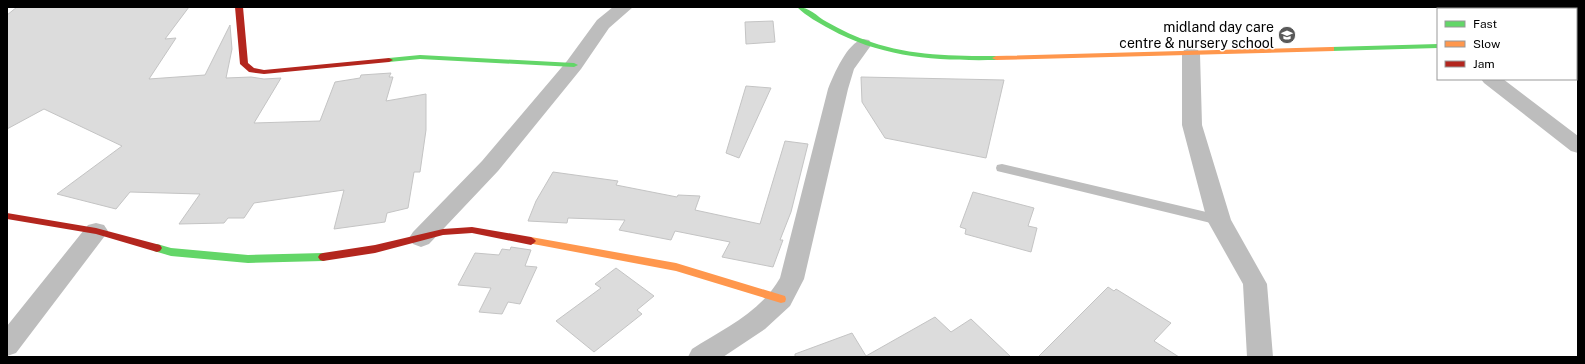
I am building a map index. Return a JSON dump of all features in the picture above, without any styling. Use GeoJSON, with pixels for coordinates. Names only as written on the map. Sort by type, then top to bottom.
{"type":"FeatureCollection","features":[{"type":"Feature","properties":{"kind":"street"},"geometry":{"type":"LineString","coordinates":[[239,7],[244,64],[252,70],[264,72],[420,57],[574,65]]}},
{"type":"Feature","properties":{"kind":"street"},"geometry":{"type":"LineString","coordinates":[[421,238],[490,166],[574,65],[603,24],[624,7]]}},
{"type":"Feature","properties":{"kind":"street"},"geometry":{"type":"LineString","coordinates":[[800,7],[809,15],[833,30],[863,44],[906,54],[959,59],[1191,54],[1437,46]]}},
{"type":"Feature","properties":{"kind":"street"},"geometry":{"type":"LineString","coordinates":[[701,357],[756,322],[781,299],[792,280],[838,89],[845,69],[863,44]]}},
{"type":"Feature","properties":{"kind":"street"},"geometry":{"type":"LineString","coordinates":[[1191,54],[1192,125],[1219,220],[1255,284],[1260,357]]}},
{"type":"Feature","properties":{"kind":"street"},"geometry":{"type":"LineString","coordinates":[[1492,80],[1578,146]]}},
{"type":"Feature","properties":{"kind":"street"},"geometry":{"type":"LineString","coordinates":[[7,216],[96,231],[171,252],[248,260],[320,258],[375,249],[443,232],[472,230],[676,267],[781,299]]}},
{"type":"Feature","properties":{"kind":"street"},"geometry":{"type":"LineString","coordinates":[[7,345],[96,231]]}},
{"type":"Feature","properties":{"kind":"lane"},"geometry":{"type":"LineString","coordinates":[[1002,168],[1219,220]]}},
{"type":"Feature","properties":{"kind":"building"},"geometry":{"type":"Polygon","coordinates":[[[17,7],[189,7],[165,39],[176,38],[149,79],[205,75],[230,25],[232,49],[226,78],[281,78],[254,123],[320,121],[335,82],[360,78],[361,75],[391,73],[389,77],[393,77],[386,101],[426,94],[426,130],[420,172],[414,172],[408,208],[387,213],[385,222],[334,229],[344,190],[254,203],[244,218],[228,218],[224,223],[179,224],[200,194],[130,192],[116,209],[57,194],[122,146],[44,109],[7,129],[7,15],[17,7]]]}},
{"type":"Feature","properties":{"kind":"building"},"geometry":{"type":"Polygon","coordinates":[[[773,21],[775,42],[746,44],[745,22],[773,21]]]}},
{"type":"Feature","properties":{"kind":"building"},"geometry":{"type":"Polygon","coordinates":[[[861,77],[1004,80],[986,158],[885,138],[862,102],[861,77]]]}},
{"type":"Feature","properties":{"kind":"building"},"geometry":{"type":"Polygon","coordinates":[[[746,86],[771,88],[739,158],[726,153],[746,86]]]}},
{"type":"Feature","properties":{"kind":"building"},"geometry":{"type":"Polygon","coordinates":[[[785,141],[808,144],[791,212],[780,240],[783,240],[773,267],[722,257],[730,242],[675,231],[671,240],[619,230],[625,220],[568,218],[567,223],[528,221],[536,201],[553,172],[618,181],[616,185],[677,197],[678,195],[700,196],[695,210],[760,224],[785,141]]]}},
{"type":"Feature","properties":{"kind":"building"},"geometry":{"type":"Polygon","coordinates":[[[973,192],[1034,208],[1028,226],[1037,228],[1031,252],[965,234],[966,229],[960,227],[973,192]]]}},
{"type":"Feature","properties":{"kind":"building"},"geometry":{"type":"Polygon","coordinates":[[[511,247],[531,250],[525,266],[537,267],[520,304],[508,302],[502,314],[479,312],[491,288],[458,285],[475,253],[499,255],[502,249],[510,250],[511,247]]]}},
{"type":"Feature","properties":{"kind":"building"},"geometry":{"type":"Polygon","coordinates":[[[616,268],[654,296],[637,310],[642,314],[594,352],[556,321],[601,288],[595,284],[616,268]]]}},
{"type":"Feature","properties":{"kind":"building"},"geometry":{"type":"Polygon","coordinates":[[[1108,287],[1114,291],[1116,289],[1171,323],[1154,341],[1179,357],[1038,357],[1108,287]]]}},
{"type":"Feature","properties":{"kind":"building"},"geometry":{"type":"Polygon","coordinates":[[[935,317],[951,332],[971,319],[1011,357],[795,357],[795,354],[852,333],[866,356],[935,317]]]}},
{"type":"Feature","properties":{"kind":"traffic: fast"},"geometry":{"type":"LineString","coordinates":[[801,7],[823,23],[846,35],[893,51],[943,57],[996,58]]}},
{"type":"Feature","properties":{"kind":"traffic: fast"},"geometry":{"type":"LineString","coordinates":[[1331,49],[1437,46]]}},
{"type":"Feature","properties":{"kind":"traffic: fast"},"geometry":{"type":"LineString","coordinates":[[389,60],[420,57],[574,65]]}},
{"type":"Feature","properties":{"kind":"traffic: fast"},"geometry":{"type":"LineString","coordinates":[[157,248],[171,252],[248,259],[323,257]]}},
{"type":"Feature","properties":{"kind":"traffic: slow"},"geometry":{"type":"LineString","coordinates":[[996,58],[1331,49]]}},
{"type":"Feature","properties":{"kind":"traffic: slow"},"geometry":{"type":"LineString","coordinates":[[531,241],[676,267],[781,299]]}},
{"type":"Feature","properties":{"kind":"traffic: jam"},"geometry":{"type":"LineString","coordinates":[[239,7],[244,64],[252,70],[264,72],[389,60]]}},
{"type":"Feature","properties":{"kind":"traffic: jam"},"geometry":{"type":"LineString","coordinates":[[7,216],[96,231],[157,248]]}},
{"type":"Feature","properties":{"kind":"traffic: jam"},"geometry":{"type":"LineString","coordinates":[[323,257],[375,249],[443,232],[472,230],[531,241]]}},
{"type":"Feature","properties":{"kind":"place","name":"midland day care centre & nursery school"},"geometry":{"type":"Point","coordinates":[1287,35]}}]}
